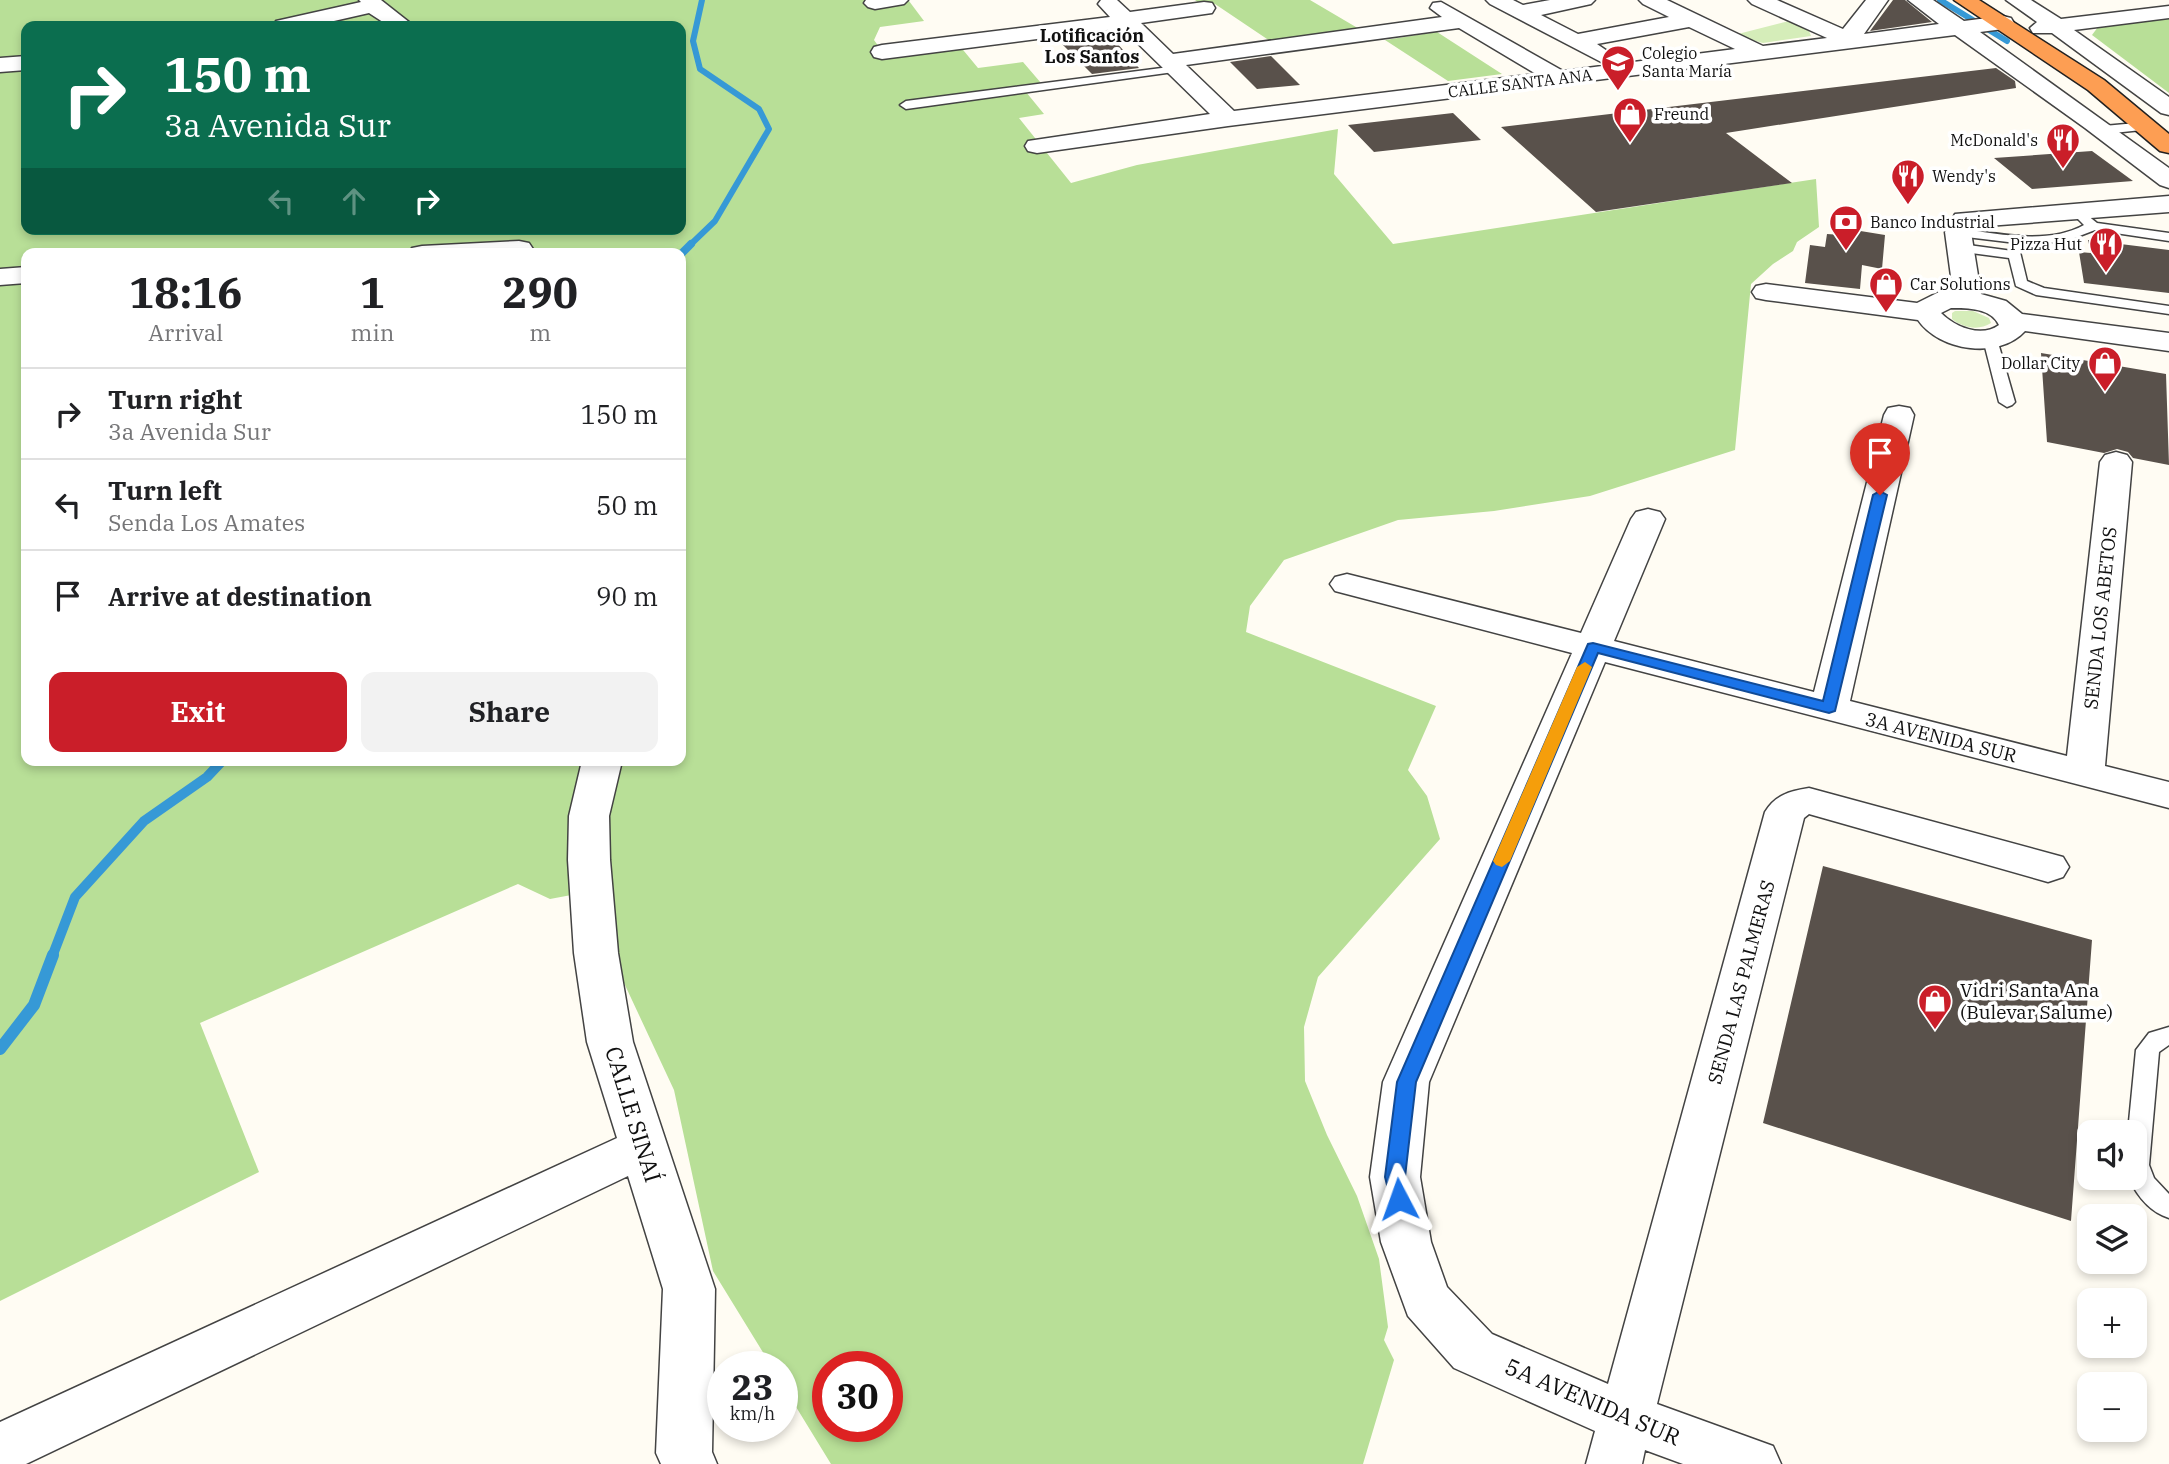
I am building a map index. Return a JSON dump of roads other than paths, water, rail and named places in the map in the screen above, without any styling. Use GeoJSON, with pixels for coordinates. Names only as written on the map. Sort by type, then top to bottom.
{"type":"FeatureCollection","features":[{"type":"Feature","properties":{"kind":"highway"},"geometry":{"type":"LineString","coordinates":[[1965,0],[2158,125]]}},
{"type":"Feature","properties":{"kind":"highway"},"geometry":{"type":"LineString","coordinates":[[1984,0],[2032,29],[2158,125],[2169,146]]}},
{"type":"Feature","properties":{"kind":"street"},"geometry":{"type":"LineString","coordinates":[[874,3],[897,0]]}},
{"type":"Feature","properties":{"kind":"street"},"geometry":{"type":"LineString","coordinates":[[1105,0],[1228,119]]}},
{"type":"Feature","properties":{"kind":"street"},"geometry":{"type":"LineString","coordinates":[[1428,0],[1559,78]]}},
{"type":"Feature","properties":{"kind":"street"},"geometry":{"type":"LineString","coordinates":[[1497,0],[1605,57]]}},
{"type":"Feature","properties":{"kind":"street"},"geometry":{"type":"LineString","coordinates":[[1521,12],[1584,0]]}},
{"type":"Feature","properties":{"kind":"street"},"geometry":{"type":"LineString","coordinates":[[1650,0],[1760,53]]}},
{"type":"Feature","properties":{"kind":"street"},"geometry":{"type":"LineString","coordinates":[[1759,0],[1851,41],[1851,34],[1877,0]]}},
{"type":"Feature","properties":{"kind":"street"},"geometry":{"type":"LineString","coordinates":[[1919,0],[2104,130],[2169,180]]}},
{"type":"Feature","properties":{"kind":"street"},"geometry":{"type":"LineString","coordinates":[[2017,0],[2169,108]]}},
{"type":"Feature","properties":{"kind":"street"},"geometry":{"type":"LineString","coordinates":[[303,21],[372,3],[396,21]]}},
{"type":"Feature","properties":{"kind":"street"},"geometry":{"type":"LineString","coordinates":[[882,52],[1204,8]]}},
{"type":"Feature","properties":{"kind":"street"},"geometry":{"type":"LineString","coordinates":[[2032,29],[2169,12]]}},
{"type":"Feature","properties":{"kind":"street"},"geometry":{"type":"LineString","coordinates":[[1501,43],[1691,20]]}},
{"type":"Feature","properties":{"kind":"street"},"geometry":{"type":"LineString","coordinates":[[1172,65],[1463,21]]}},
{"type":"Feature","properties":{"kind":"street","name":"CALLE SANTA ANA"},"geometry":{"type":"LineString","coordinates":[[1037,146],[1228,119],[2003,23]]}},
{"type":"Feature","properties":{"kind":"street"},"geometry":{"type":"LineString","coordinates":[[2042,88],[2048,79],[2050,54]]}},
{"type":"Feature","properties":{"kind":"street"},"geometry":{"type":"LineString","coordinates":[[0,65],[21,63]]}},
{"type":"Feature","properties":{"kind":"street"},"geometry":{"type":"LineString","coordinates":[[1968,299],[1959,240],[1964,219],[2085,218],[2169,204]]}},
{"type":"Feature","properties":{"kind":"street"},"geometry":{"type":"LineString","coordinates":[[480,248],[518,244]]}},
{"type":"Feature","properties":{"kind":"street"},"geometry":{"type":"LineString","coordinates":[[0,276],[21,275]]}},
{"type":"Feature","properties":{"kind":"street"},"geometry":{"type":"LineString","coordinates":[[1766,292],[1927,313],[1936,326],[1976,338],[1990,339],[2010,333],[2014,327],[2013,321],[1999,309],[1968,299],[1936,302],[1929,307],[1927,313]]}},
{"type":"Feature","properties":{"kind":"street"},"geometry":{"type":"LineString","coordinates":[[2013,321],[2131,321],[2169,342]]}},
{"type":"Feature","properties":{"kind":"street"},"geometry":{"type":"LineString","coordinates":[[1829,708],[1899,415]]}},
{"type":"Feature","properties":{"kind":"street","name":"SENDA LOS ABETOS"},"geometry":{"type":"LineString","coordinates":[[2085,774],[2116,462]]}},
{"type":"Feature","properties":{"kind":"street"},"geometry":{"type":"LineString","coordinates":[[1593,647],[1648,519]]}},
{"type":"Feature","properties":{"kind":"street","name":"3A AVENIDA SUR"},"geometry":{"type":"LineString","coordinates":[[1347,584],[2169,795]]}},
{"type":"Feature","properties":{"kind":"street","name":"5A AVENIDA SUR"},"geometry":{"type":"LineString","coordinates":[[1593,647],[1406,1082],[1395,1177],[1406,1242],[1426,1300],[1473,1351],[1620,1441],[1753,1464]]}},
{"type":"Feature","properties":{"kind":"street","name":"CALLE SINAÍ"},"geometry":{"type":"LineString","coordinates":[[601,766],[589,816],[589,860],[596,953],[610,1042],[689,1289],[679,1460]]}},
{"type":"Feature","properties":{"kind":"street","name":"SENDA LAS PALMERAS"},"geometry":{"type":"LineString","coordinates":[[1620,1441],[1785,812],[1797,803],[1809,801],[2048,867]]}},
{"type":"Feature","properties":{"kind":"street"},"geometry":{"type":"LineString","coordinates":[[0,1449],[644,1147]]}},
{"type":"Feature","properties":{"kind":"lane"},"geometry":{"type":"LineString","coordinates":[[906,104],[1172,65]]}},
{"type":"Feature","properties":{"kind":"lane"},"geometry":{"type":"LineString","coordinates":[[2104,130],[2158,125]]}},
{"type":"Feature","properties":{"kind":"lane"},"geometry":{"type":"LineString","coordinates":[[2085,218],[2169,237]]}},
{"type":"Feature","properties":{"kind":"lane"},"geometry":{"type":"LineString","coordinates":[[1959,240],[2015,255],[2021,283],[2041,292],[2131,321],[2169,310]]}},
{"type":"Feature","properties":{"kind":"lane"},"geometry":{"type":"LineString","coordinates":[[1990,339],[2007,401]]}},
{"type":"Feature","properties":{"kind":"lane"},"geometry":{"type":"LineString","coordinates":[[2169,1036],[2157,1039],[2148,1050],[2137,1165],[2141,1181],[2153,1197],[2169,1208]]}},
{"type":"Feature","properties":{"kind":"waterway"},"geometry":{"type":"LineString","coordinates":[[689,246],[715,221],[769,129],[759,109],[700,69],[693,41],[702,0]]}},
{"type":"Feature","properties":{"kind":"waterway"},"geometry":{"type":"LineString","coordinates":[[1940,0],[2007,41]]}},
{"type":"Feature","properties":{"kind":"waterway"},"geometry":{"type":"LineString","coordinates":[[686,249],[689,246]]}},
{"type":"Feature","properties":{"kind":"waterway"},"geometry":{"type":"LineString","coordinates":[[52,957],[75,897],[144,821],[207,777],[217,766]]}},
{"type":"Feature","properties":{"kind":"waterway"},"geometry":{"type":"LineString","coordinates":[[0,1049],[34,1005],[53,955]]}},
{"type":"Feature","properties":{"kind":"place","name":"Colegio Santa María"},"geometry":{"type":"Point","coordinates":[1618,92]}},
{"type":"Feature","properties":{"kind":"place","name":"Freund"},"geometry":{"type":"Point","coordinates":[1630,144]}},
{"type":"Feature","properties":{"kind":"place","name":"McDonald's"},"geometry":{"type":"Point","coordinates":[2063,170]}},
{"type":"Feature","properties":{"kind":"place","name":"Wendy's"},"geometry":{"type":"Point","coordinates":[1908,206]}},
{"type":"Feature","properties":{"kind":"place","name":"Banco Industrial"},"geometry":{"type":"Point","coordinates":[1846,252]}},
{"type":"Feature","properties":{"kind":"place","name":"Pizza Hut"},"geometry":{"type":"Point","coordinates":[2106,274]}},
{"type":"Feature","properties":{"kind":"place","name":"Car Solutions"},"geometry":{"type":"Point","coordinates":[1886,314]}},
{"type":"Feature","properties":{"kind":"place","name":"Dollar City"},"geometry":{"type":"Point","coordinates":[2105,393]}},
{"type":"Feature","properties":{"kind":"place","name":"Vidri Santa Ana (Bulevar Salume)"},"geometry":{"type":"Point","coordinates":[1935,1031]}},
{"type":"Feature","properties":{"kind":"district","name":"Lotificación Los Santos"},"geometry":{"type":"Point","coordinates":[1092,45]}}]}
